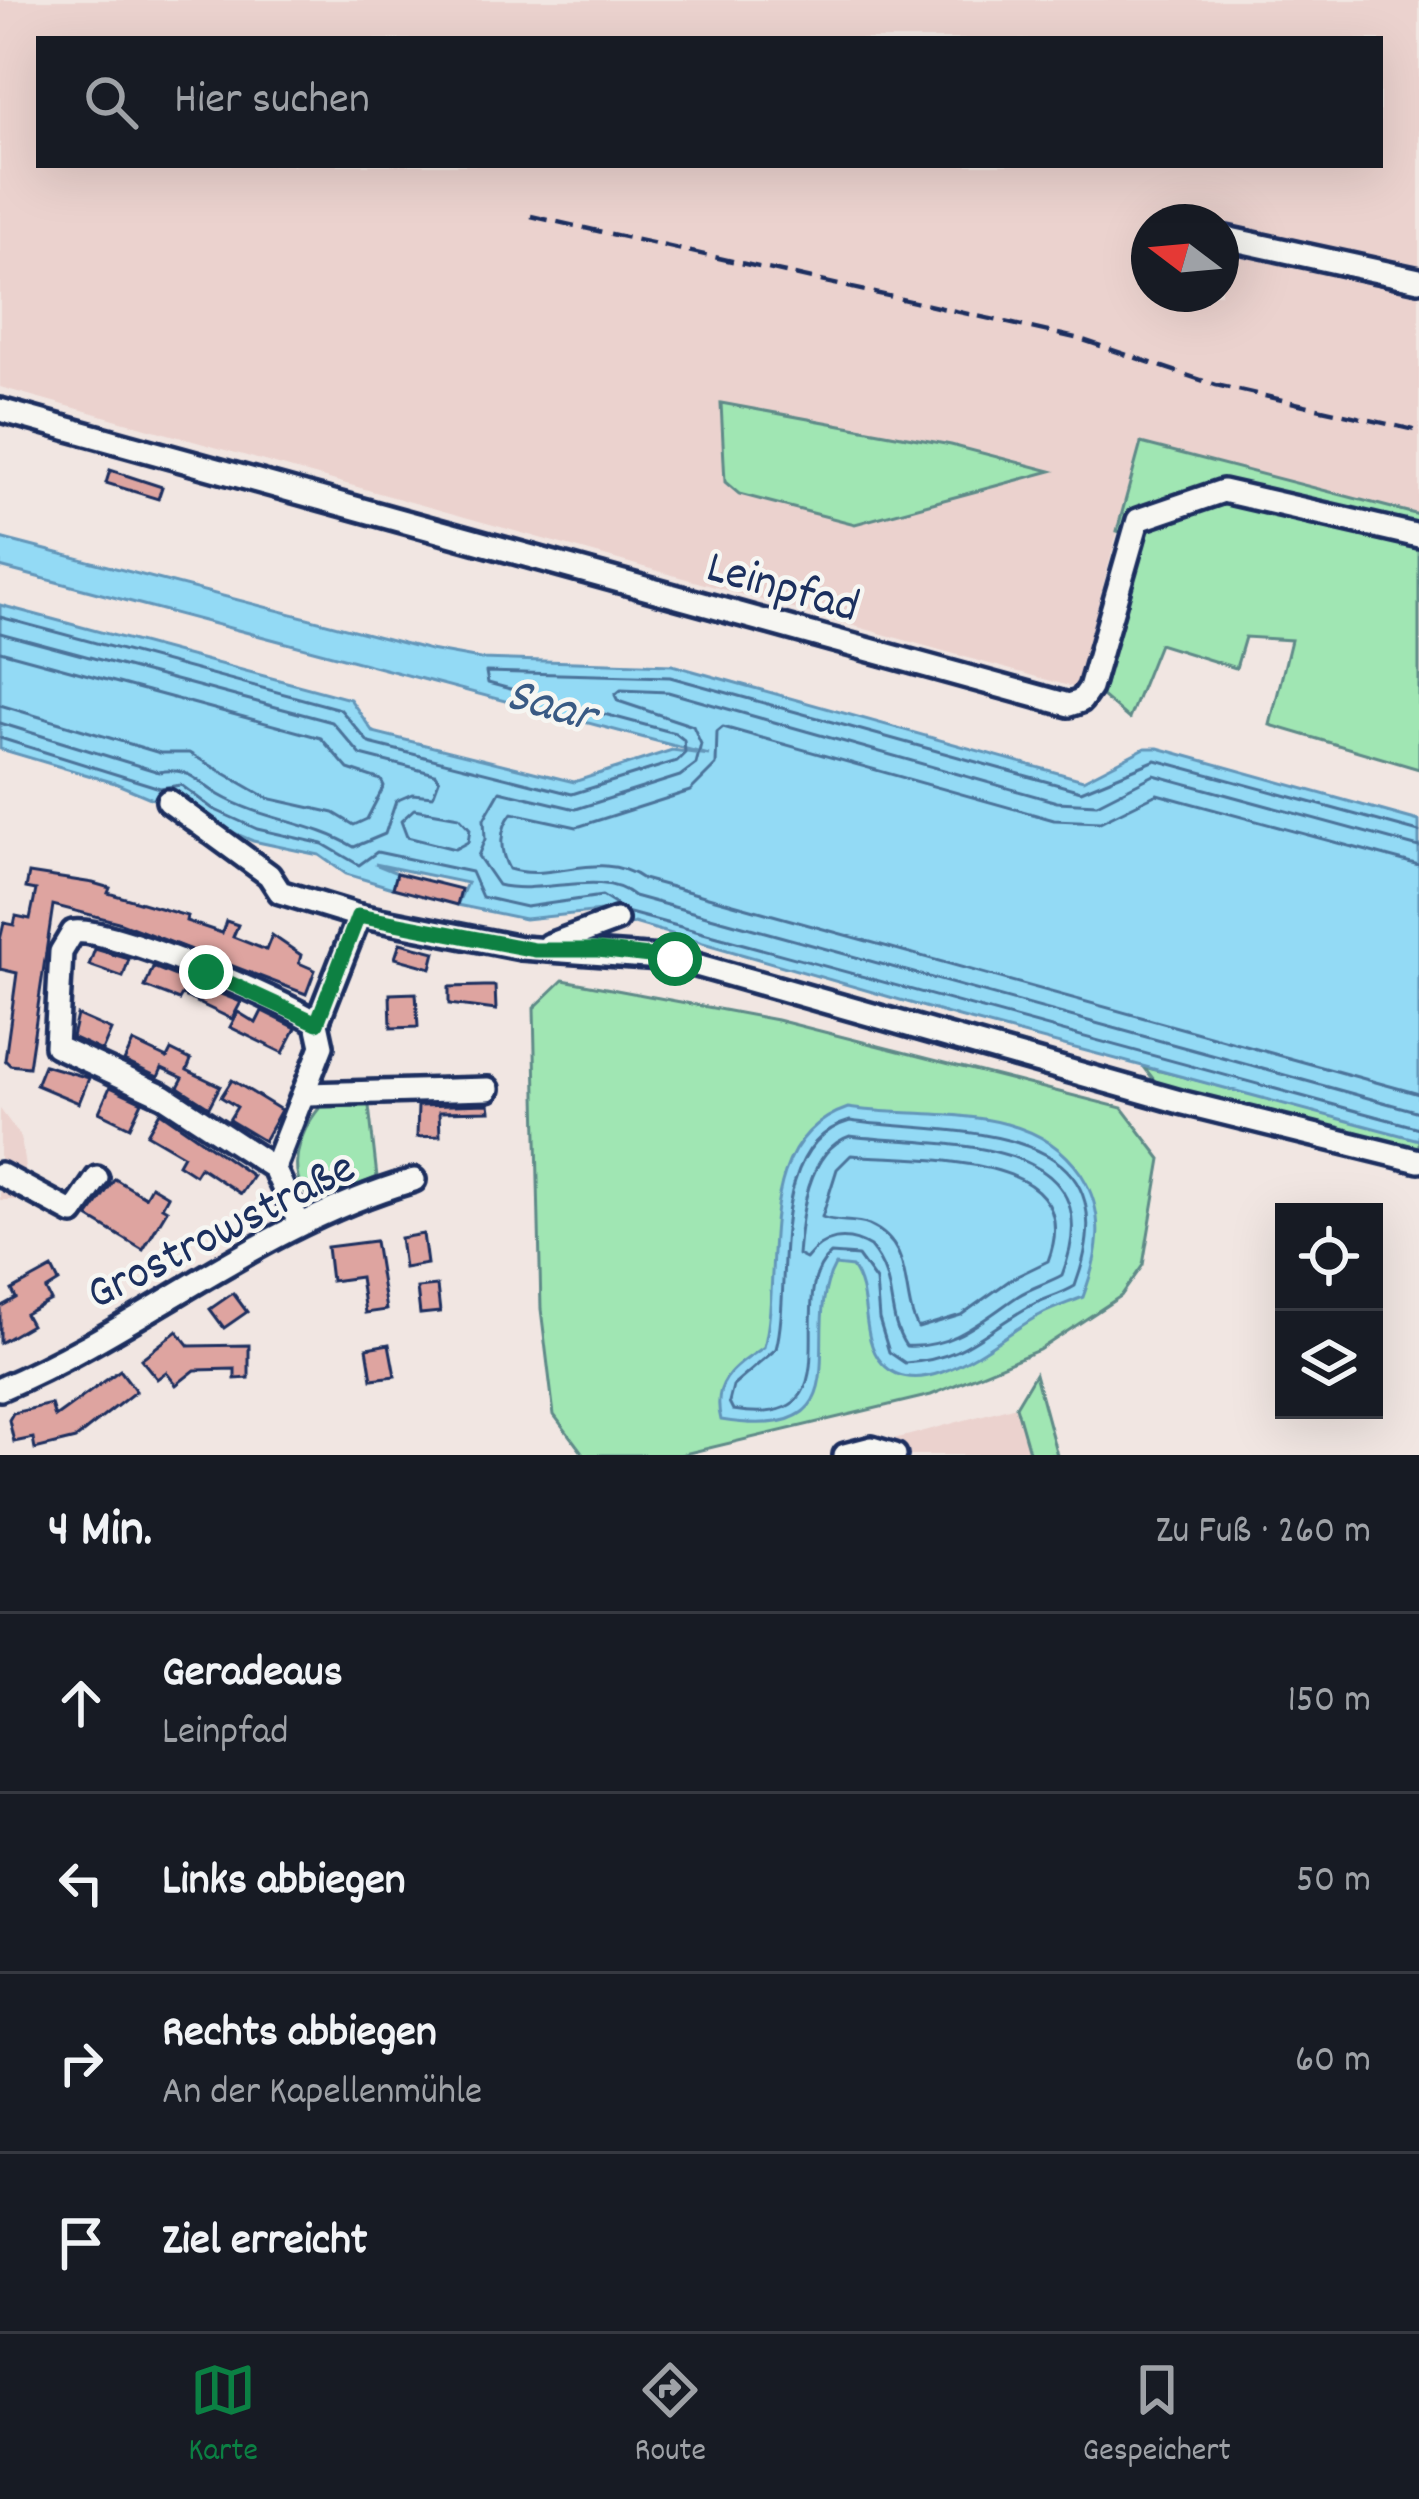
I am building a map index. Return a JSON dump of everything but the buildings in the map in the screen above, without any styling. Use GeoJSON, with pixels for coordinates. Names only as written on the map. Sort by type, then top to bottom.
{"type":"FeatureCollection","features":[{"type":"Feature","properties":{"kind":"street"},"geometry":{"type":"LineString","coordinates":[[1239,241],[1419,280]]}},
{"type":"Feature","properties":{"kind":"street","name":"Leinpfad"},"geometry":{"type":"LineString","coordinates":[[0,410],[1069,706],[1081,701],[1090,688],[1138,520],[1223,490],[1419,536]]}},
{"type":"Feature","properties":{"kind":"street"},"geometry":{"type":"LineString","coordinates":[[168,801],[269,875],[280,892],[358,916],[535,950],[598,950],[675,959],[1180,1102],[1419,1161]]}},
{"type":"Feature","properties":{"kind":"street"},"geometry":{"type":"LineString","coordinates":[[274,1168],[307,1094],[322,1046],[317,1023],[358,916]]}},
{"type":"Feature","properties":{"kind":"street"},"geometry":{"type":"LineString","coordinates":[[535,950],[616,920]]}},
{"type":"Feature","properties":{"kind":"street"},"geometry":{"type":"LineString","coordinates":[[299,1223],[274,1168],[164,1096],[56,1046],[52,1033],[64,941],[73,932],[95,933],[206,972],[317,1023]]}},
{"type":"Feature","properties":{"kind":"street"},"geometry":{"type":"LineString","coordinates":[[307,1094],[488,1089]]}},
{"type":"Feature","properties":{"kind":"street"},"geometry":{"type":"LineString","coordinates":[[0,1174],[73,1213],[97,1178]]}},
{"type":"Feature","properties":{"kind":"street","name":"Grostrowstraße"},"geometry":{"type":"LineString","coordinates":[[0,1389],[299,1223],[414,1180]]}},
{"type":"Feature","properties":{"kind":"street"},"geometry":{"type":"LineString","coordinates":[[845,1455],[872,1448],[892,1453]]}},
{"type":"Feature","properties":{"kind":"shaded area"},"geometry":{"type":"Polygon","coordinates":[[[0,0],[1419,0],[1419,515],[1141,443],[1076,688],[0,387],[0,0]]]}},
{"type":"Feature","properties":{"kind":"shaded area"},"geometry":{"type":"Polygon","coordinates":[[[0,1109],[21,1137],[28,1191],[23,1200],[0,1200],[0,1109]]]}},
{"type":"Feature","properties":{"kind":"shaded area"},"geometry":{"type":"Polygon","coordinates":[[[1016,1406],[1030,1455],[828,1455],[910,1435],[1016,1406]]]}},
{"type":"Feature","properties":{"kind":"green space"},"geometry":{"type":"Polygon","coordinates":[[[721,403],[951,445],[1051,471],[855,524],[739,494],[725,482],[721,403]]]}},
{"type":"Feature","properties":{"kind":"green space"},"geometry":{"type":"Polygon","coordinates":[[[1141,443],[1419,515],[1419,769],[1270,725],[1291,640],[1245,637],[1236,668],[1159,644],[1129,719],[1102,696],[1140,538],[1117,531],[1141,443]]]}},
{"type":"Feature","properties":{"kind":"green space"},"geometry":{"type":"Polygon","coordinates":[[[563,980],[777,1020],[1122,1108],[1161,1159],[1143,1265],[1121,1296],[1039,1350],[931,1395],[680,1455],[584,1455],[554,1415],[541,1309],[534,1008],[563,980]]]}},
{"type":"Feature","properties":{"kind":"green space"},"geometry":{"type":"Polygon","coordinates":[[[1144,1067],[1419,1135],[1419,1166],[1174,1106],[1144,1067]]]}},
{"type":"Feature","properties":{"kind":"green space"},"geometry":{"type":"Polygon","coordinates":[[[364,1102],[369,1106],[377,1177],[317,1204],[306,1194],[297,1170],[306,1129],[321,1106],[364,1102]]]}},
{"type":"Feature","properties":{"kind":"green space"},"geometry":{"type":"Polygon","coordinates":[[[1035,1374],[1057,1455],[1030,1455],[1016,1406],[1035,1374]]]}},
{"type":"Feature","properties":{"kind":"water","name":"Saar"},"geometry":{"type":"Polygon","coordinates":[[[0,538],[430,650],[480,659],[672,665],[1083,780],[1145,748],[1158,748],[1419,821],[1419,1140],[959,1017],[634,923],[612,931],[616,920],[610,910],[525,919],[457,905],[467,883],[375,864],[397,873],[393,888],[346,874],[319,855],[253,841],[115,783],[0,749],[0,605],[350,699],[373,732],[574,782],[672,750],[709,755],[0,567],[0,538]]]}},
{"type":"Feature","properties":{"kind":"water"},"geometry":{"type":"Polygon","coordinates":[[[848,1108],[1006,1124],[1060,1150],[1081,1174],[1095,1204],[1098,1235],[1083,1297],[1040,1315],[940,1373],[899,1375],[875,1353],[862,1290],[852,1267],[835,1265],[825,1292],[820,1377],[813,1400],[797,1416],[768,1423],[721,1420],[719,1395],[728,1376],[764,1347],[783,1178],[796,1148],[817,1125],[848,1108]]]}},
{"type":"Feature","properties":{"kind":"railway"},"geometry":{"type":"LineString","coordinates":[[531,216],[1080,339],[1216,385],[1419,431]]}},
{"type":"Feature","properties":{"kind":"route"},"geometry":{"type":"LineString","coordinates":[[206,972],[317,1023],[358,916],[535,950],[598,950],[675,959]]}}]}
